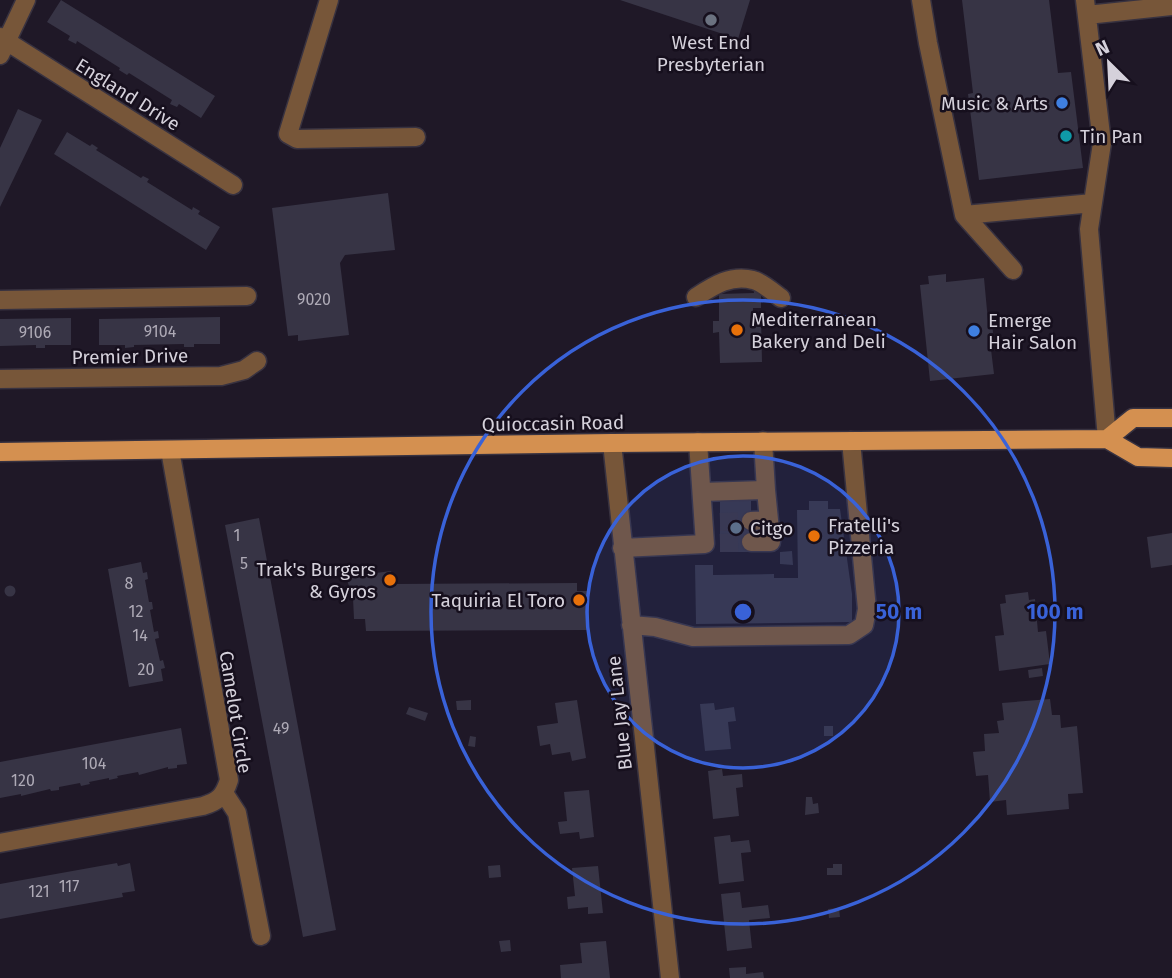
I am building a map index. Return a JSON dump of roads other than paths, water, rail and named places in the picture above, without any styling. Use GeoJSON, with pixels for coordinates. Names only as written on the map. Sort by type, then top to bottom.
{"type":"FeatureCollection","features":[{"type":"Feature","properties":{"kind":"main road"},"geometry":{"type":"LineString","coordinates":[[1172,418],[1133,418],[1107,439],[1138,457],[1172,458]]}},
{"type":"Feature","properties":{"kind":"main road","name":"Quioccasin Road"},"geometry":{"type":"LineString","coordinates":[[0,452],[1107,439]]}},
{"type":"Feature","properties":{"kind":"street"},"geometry":{"type":"LineString","coordinates":[[2,45],[26,0]]}},
{"type":"Feature","properties":{"kind":"street"},"geometry":{"type":"LineString","coordinates":[[328,0],[288,134],[297,139],[416,137]]}},
{"type":"Feature","properties":{"kind":"street"},"geometry":{"type":"LineString","coordinates":[[921,0],[964,215],[1013,270]]}},
{"type":"Feature","properties":{"kind":"street"},"geometry":{"type":"LineString","coordinates":[[1107,439],[1089,229],[1102,143],[1086,8],[1172,6]]}},
{"type":"Feature","properties":{"kind":"street","name":"England Drive"},"geometry":{"type":"LineString","coordinates":[[2,45],[233,185]]}},
{"type":"Feature","properties":{"kind":"street"},"geometry":{"type":"LineString","coordinates":[[964,215],[1093,202]]}},
{"type":"Feature","properties":{"kind":"street"},"geometry":{"type":"LineString","coordinates":[[696,297],[730,279],[753,280],[781,298]]}},
{"type":"Feature","properties":{"kind":"street"},"geometry":{"type":"LineString","coordinates":[[0,300],[247,296]]}},
{"type":"Feature","properties":{"kind":"street","name":"Premier Drive"},"geometry":{"type":"LineString","coordinates":[[0,379],[221,376],[244,370],[257,361]]}},
{"type":"Feature","properties":{"kind":"street"},"geometry":{"type":"LineString","coordinates":[[631,625],[655,627],[693,637],[849,635],[864,625],[867,609],[851,440]]}},
{"type":"Feature","properties":{"kind":"street"},"geometry":{"type":"LineString","coordinates":[[751,542],[771,542],[760,520],[766,490],[763,441]]}},
{"type":"Feature","properties":{"kind":"street"},"geometry":{"type":"LineString","coordinates":[[622,548],[712,544],[712,522],[702,492],[698,442]]}},
{"type":"Feature","properties":{"kind":"street","name":"Blue Jay Lane"},"geometry":{"type":"LineString","coordinates":[[612,443],[670,978]]}},
{"type":"Feature","properties":{"kind":"street","name":"Camelot Circle"},"geometry":{"type":"LineString","coordinates":[[0,843],[203,806],[218,802],[225,793],[229,779],[170,450]]}},
{"type":"Feature","properties":{"kind":"street"},"geometry":{"type":"LineString","coordinates":[[702,492],[766,490]]}},
{"type":"Feature","properties":{"kind":"street"},"geometry":{"type":"LineString","coordinates":[[225,793],[237,813],[261,936]]}},
{"type":"Feature","properties":{"kind":"tunnel"},"geometry":{"type":"LineString","coordinates":[[720,522],[751,521]]}},
{"type":"Feature","properties":{"kind":"tunnel"},"geometry":{"type":"LineString","coordinates":[[720,543],[751,542]]}},
{"type":"Feature","properties":{"kind":"place","name":"West End Presbyterian"},"geometry":{"type":"Point","coordinates":[711,20]}},
{"type":"Feature","properties":{"kind":"place","name":"Music & Arts"},"geometry":{"type":"Point","coordinates":[1062,103]}},
{"type":"Feature","properties":{"kind":"place","name":"Tin Pan"},"geometry":{"type":"Point","coordinates":[1066,136]}},
{"type":"Feature","properties":{"kind":"place","name":"Mediterranean Bakery and Deli"},"geometry":{"type":"Point","coordinates":[737,330]}},
{"type":"Feature","properties":{"kind":"place","name":"Emerge Hair Salon"},"geometry":{"type":"Point","coordinates":[974,331]}},
{"type":"Feature","properties":{"kind":"place","name":"Citgo"},"geometry":{"type":"Point","coordinates":[736,528]}},
{"type":"Feature","properties":{"kind":"place","name":"Fratelli's Pizzeria"},"geometry":{"type":"Point","coordinates":[814,536]}},
{"type":"Feature","properties":{"kind":"place","name":"Trak's Burgers & Gyros"},"geometry":{"type":"Point","coordinates":[390,580]}},
{"type":"Feature","properties":{"kind":"place","name":"Taquiria El Toro"},"geometry":{"type":"Point","coordinates":[579,600]}}]}
